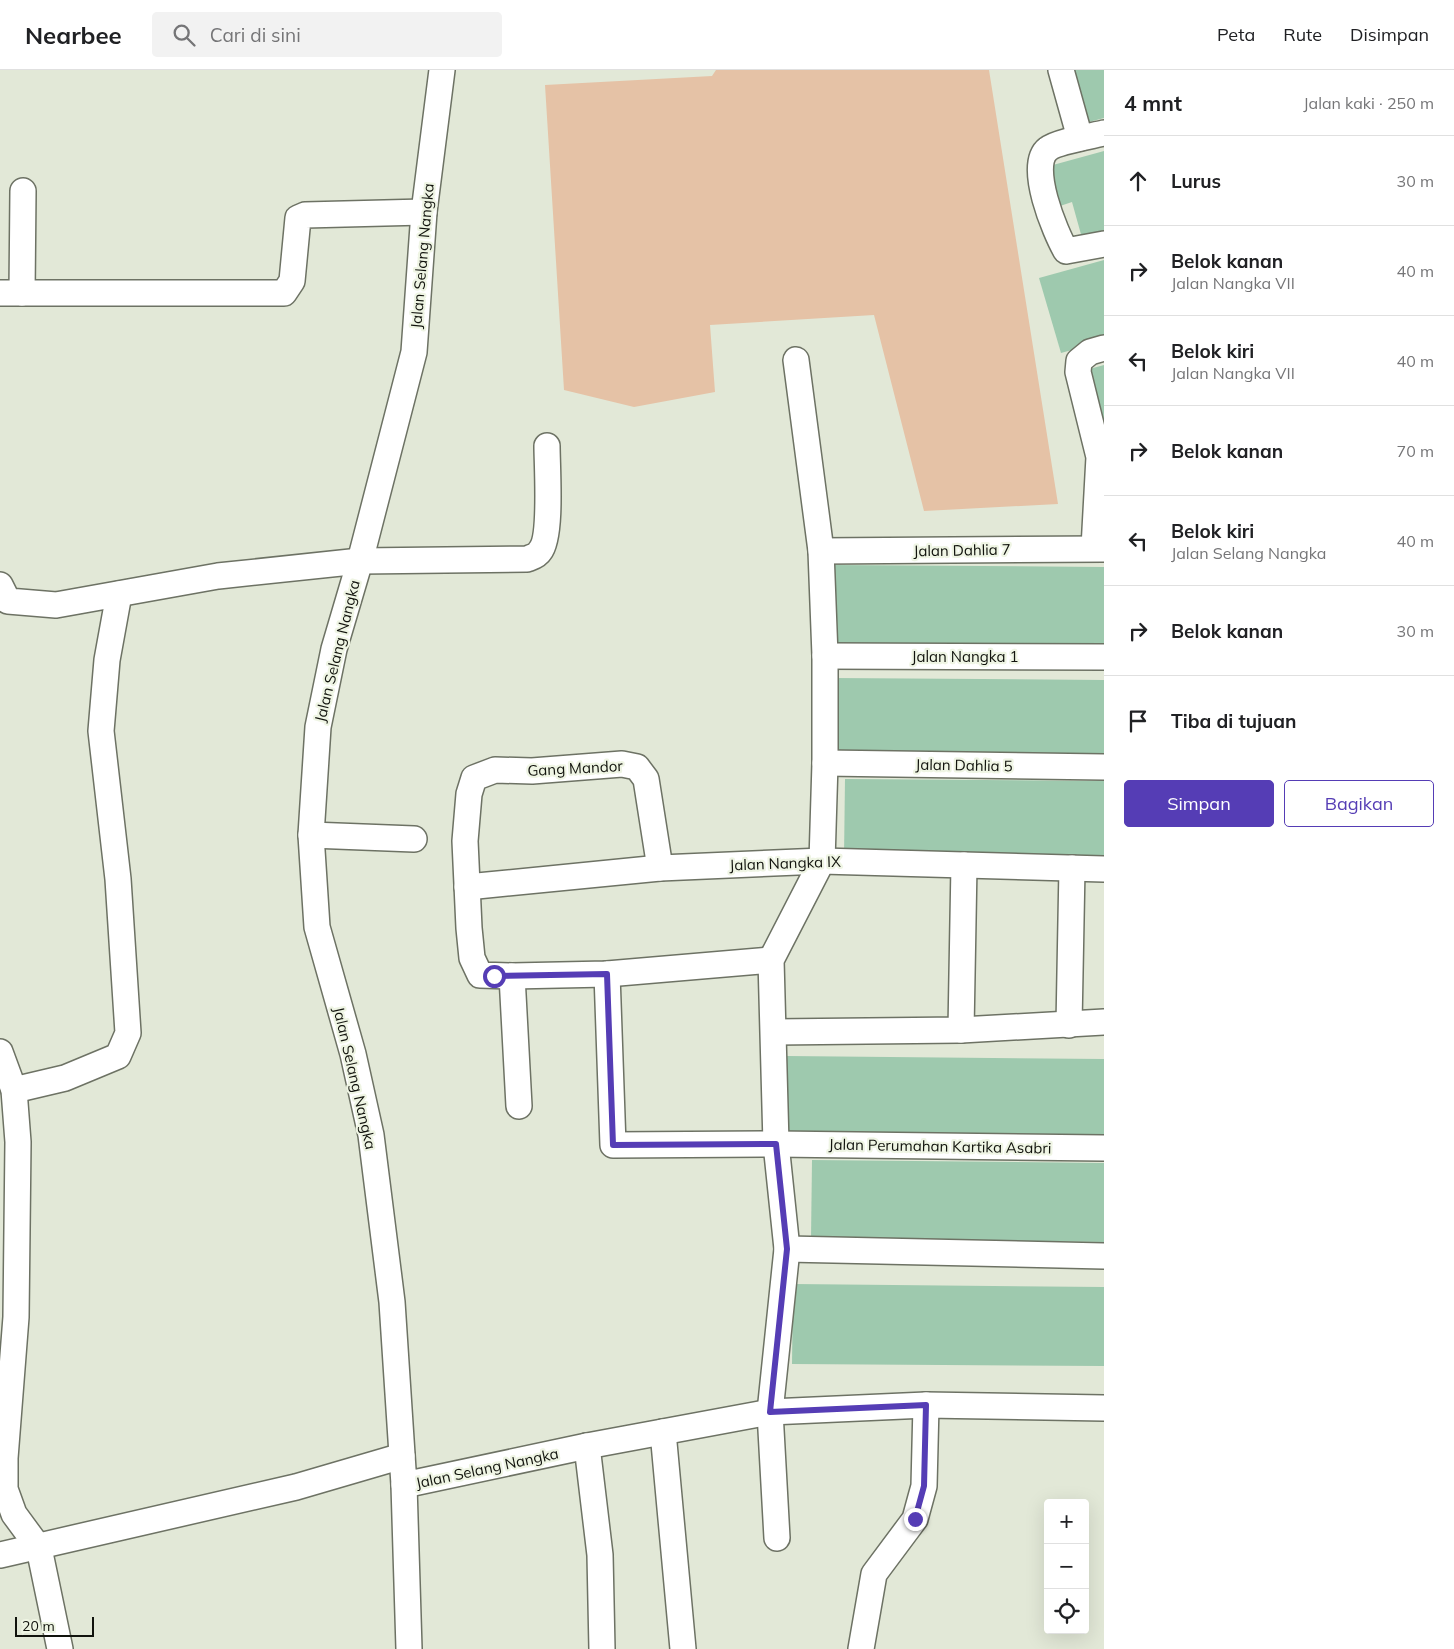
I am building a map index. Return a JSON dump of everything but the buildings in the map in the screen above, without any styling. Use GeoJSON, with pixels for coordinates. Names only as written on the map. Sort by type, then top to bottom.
{"type":"FeatureCollection","features":[{"type":"Feature","properties":{"kind":"street","name":"Jalan Selang Nangka"},"geometry":{"type":"LineString","coordinates":[[442,70],[424,212],[414,352],[360,561],[334,649],[318,728],[311,836],[317,927],[352,1054],[371,1134],[392,1302],[404,1485],[587,1446],[770,1412],[926,1405],[1104,1408]]}},
{"type":"Feature","properties":{"kind":"street"},"geometry":{"type":"LineString","coordinates":[[1061,70],[1092,136],[1048,149],[1039,161],[1041,180],[1053,226],[1066,251],[1104,244]]}},
{"type":"Feature","properties":{"kind":"street"},"geometry":{"type":"LineString","coordinates":[[23,191],[11,293],[284,293],[292,281],[298,218],[305,215],[424,212]]}},
{"type":"Feature","properties":{"kind":"street"},"geometry":{"type":"LineString","coordinates":[[1099,548],[1102,456],[1078,372],[1079,361],[1090,352],[1104,348]]}},
{"type":"Feature","properties":{"kind":"street"},"geometry":{"type":"LineString","coordinates":[[777,1538],[770,1412],[787,1249],[776,1144],[771,960],[822,861],[825,763],[825,656],[821,552],[796,360]]}},
{"type":"Feature","properties":{"kind":"street"},"geometry":{"type":"LineString","coordinates":[[0,585],[8,601],[56,604],[218,576],[360,561],[527,559],[535,556],[542,550],[548,514],[547,446]]}},
{"type":"Feature","properties":{"kind":"street","name":"Jalan Dahlia 7"},"geometry":{"type":"LineString","coordinates":[[821,552],[1099,548]]}},
{"type":"Feature","properties":{"kind":"street"},"geometry":{"type":"LineString","coordinates":[[14,1090],[65,1078],[118,1056],[128,1033],[118,879],[102,731],[106,660],[119,594]]}},
{"type":"Feature","properties":{"kind":"street","name":"Jalan Nangka 1"},"geometry":{"type":"LineString","coordinates":[[825,656],[1104,657]]}},
{"type":"Feature","properties":{"kind":"street","name":"Jalan Dahlia 5"},"geometry":{"type":"LineString","coordinates":[[825,763],[1104,767]]}},
{"type":"Feature","properties":{"kind":"street","name":"Gang Mandor"},"geometry":{"type":"LineString","coordinates":[[468,887],[465,841],[469,794],[474,778],[495,770],[532,771],[622,764],[637,767],[646,779],[660,868]]}},
{"type":"Feature","properties":{"kind":"street"},"geometry":{"type":"LineString","coordinates":[[311,836],[414,839]]}},
{"type":"Feature","properties":{"kind":"street","name":"Jalan Nangka IX"},"geometry":{"type":"LineString","coordinates":[[468,887],[660,868],[822,861],[1104,869]]}},
{"type":"Feature","properties":{"kind":"street"},"geometry":{"type":"LineString","coordinates":[[961,1030],[964,864]]}},
{"type":"Feature","properties":{"kind":"street"},"geometry":{"type":"LineString","coordinates":[[1068,1024],[1072,868]]}},
{"type":"Feature","properties":{"kind":"street"},"geometry":{"type":"LineString","coordinates":[[468,887],[472,958],[480,975],[607,974],[771,960]]}},
{"type":"Feature","properties":{"kind":"street","name":"Jalan Perumahan Kartika Asabri"},"geometry":{"type":"LineString","coordinates":[[607,974],[613,1145],[776,1144],[1104,1148]]}},
{"type":"Feature","properties":{"kind":"street"},"geometry":{"type":"LineString","coordinates":[[512,976],[519,1106]]}},
{"type":"Feature","properties":{"kind":"street"},"geometry":{"type":"LineString","coordinates":[[774,1032],[961,1030],[1104,1022]]}},
{"type":"Feature","properties":{"kind":"street"},"geometry":{"type":"LineString","coordinates":[[1,1056],[14,1090],[18,1142],[16,1307],[5,1458],[5,1489],[14,1514],[39,1548],[60,1649]]}},
{"type":"Feature","properties":{"kind":"street"},"geometry":{"type":"LineString","coordinates":[[787,1249],[1104,1256]]}},
{"type":"Feature","properties":{"kind":"street"},"geometry":{"type":"LineString","coordinates":[[861,1649],[874,1574],[915,1519],[924,1486],[926,1405]]}},
{"type":"Feature","properties":{"kind":"street"},"geometry":{"type":"LineString","coordinates":[[663,1432],[683,1649]]}},
{"type":"Feature","properties":{"kind":"street"},"geometry":{"type":"LineString","coordinates":[[587,1446],[600,1555],[602,1649]]}},
{"type":"Feature","properties":{"kind":"street"},"geometry":{"type":"LineString","coordinates":[[0,1555],[39,1548],[296,1487],[402,1456]]}},
{"type":"Feature","properties":{"kind":"street"},"geometry":{"type":"LineString","coordinates":[[404,1485],[409,1649]]}},
{"type":"Feature","properties":{"kind":"shaded area"},"geometry":{"type":"Polygon","coordinates":[[[716,70],[989,70],[1058,504],[924,511],[874,315],[710,325],[715,392],[634,407],[564,390],[545,85],[712,76],[716,70]]]}},
{"type":"Feature","properties":{"kind":"route"},"geometry":{"type":"LineString","coordinates":[[494,976],[607,974],[609,1094],[613,1145],[776,1144],[787,1249],[770,1412],[926,1405],[924,1486],[915,1519]]}}]}
